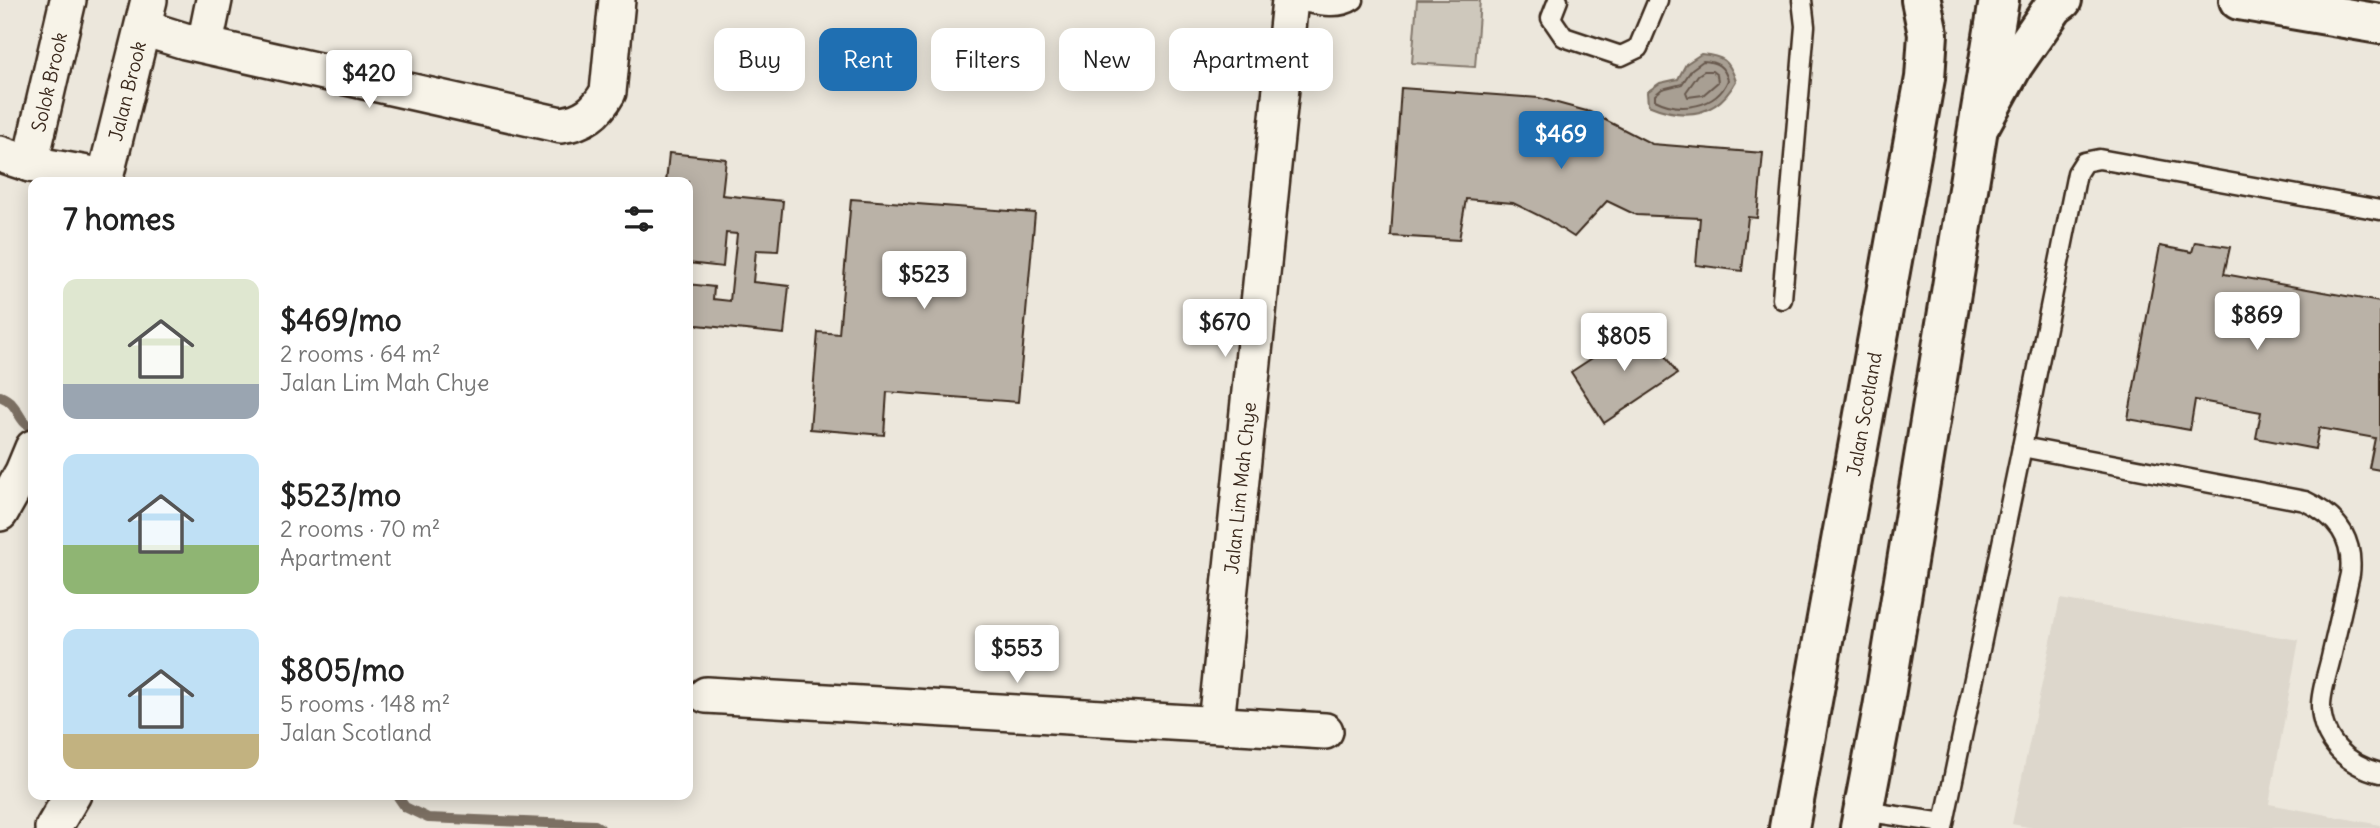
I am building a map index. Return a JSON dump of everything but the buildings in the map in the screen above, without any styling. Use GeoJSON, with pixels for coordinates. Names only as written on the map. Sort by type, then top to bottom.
{"type":"FeatureCollection","features":[{"type":"Feature","properties":{"kind":"main road","name":"Jalan Scotland"},"geometry":{"type":"LineString","coordinates":[[1789,828],[1925,78],[1928,34],[1921,0]]}},
{"type":"Feature","properties":{"kind":"main road"},"geometry":{"type":"LineString","coordinates":[[1862,819],[1883,708],[1999,0]]}},
{"type":"Feature","properties":{"kind":"main road"},"geometry":{"type":"LineString","coordinates":[[1980,123],[2013,65],[2054,6],[2062,0]]}},
{"type":"Feature","properties":{"kind":"main road"},"geometry":{"type":"LineString","coordinates":[[2239,0],[2380,24]]}},
{"type":"Feature","properties":{"kind":"street","name":"Solok Brook"},"geometry":{"type":"LineString","coordinates":[[68,0],[15,159],[91,177]]}},
{"type":"Feature","properties":{"kind":"street"},"geometry":{"type":"LineString","coordinates":[[205,44],[215,0]]}},
{"type":"Feature","properties":{"kind":"street"},"geometry":{"type":"LineString","coordinates":[[146,14],[185,41],[561,125],[575,124],[590,116],[601,106],[608,92],[617,0]]}},
{"type":"Feature","properties":{"kind":"street","name":"Jalan Lim Mah Chye"},"geometry":{"type":"LineString","coordinates":[[1216,724],[1290,0]]}},
{"type":"Feature","properties":{"kind":"street","name":"Jalan Brook"},"geometry":{"type":"LineString","coordinates":[[105,177],[146,14]]}},
{"type":"Feature","properties":{"kind":"street"},"geometry":{"type":"LineString","coordinates":[[0,513],[28,460]]}},
{"type":"Feature","properties":{"kind":"street"},"geometry":{"type":"LineString","coordinates":[[706,695],[1325,731]]}},
{"type":"Feature","properties":{"kind":"street"},"geometry":{"type":"LineString","coordinates":[[53,828],[69,800]]}},
{"type":"Feature","properties":{"kind":"lane"},"geometry":{"type":"LineString","coordinates":[[1290,0],[1336,7],[1346,6],[1354,0]]}},
{"type":"Feature","properties":{"kind":"lane"},"geometry":{"type":"LineString","coordinates":[[1558,0],[1551,18],[1564,37],[1621,56],[1638,48],[1658,0]]}},
{"type":"Feature","properties":{"kind":"lane"},"geometry":{"type":"LineString","coordinates":[[1782,299],[1805,26],[1802,0]]}},
{"type":"Feature","properties":{"kind":"lane"},"geometry":{"type":"LineString","coordinates":[[1862,819],[1944,825],[2077,173],[2084,162],[2099,159],[2380,211]]}},
{"type":"Feature","properties":{"kind":"lane"},"geometry":{"type":"LineString","coordinates":[[2022,447],[2305,501],[2324,510],[2346,538],[2352,555],[2321,704],[2324,726],[2335,746],[2346,758],[2363,769],[2380,773]]}},
{"type":"Feature","properties":{"kind":"shaded area"},"geometry":{"type":"Polygon","coordinates":[[[1417,0],[1480,0],[1475,67],[1412,63],[1417,0]]]}},
{"type":"Feature","properties":{"kind":"shaded area"},"geometry":{"type":"Polygon","coordinates":[[[2060,599],[2299,640],[2269,804],[2380,825],[2380,828],[2033,828],[2012,824],[2060,599]]]}},
{"type":"Feature","properties":{"kind":"water"},"geometry":{"type":"Polygon","coordinates":[[[1701,54],[1724,60],[1736,81],[1719,102],[1709,109],[1686,114],[1648,105],[1647,92],[1660,83],[1678,79],[1686,64],[1701,54]]]}},
{"type":"Feature","properties":{"kind":"waterway"},"geometry":{"type":"LineString","coordinates":[[0,396],[11,403],[28,425]]}},
{"type":"Feature","properties":{"kind":"waterway"},"geometry":{"type":"LineString","coordinates":[[400,800],[405,807],[428,818],[595,825],[600,828]]}}]}
